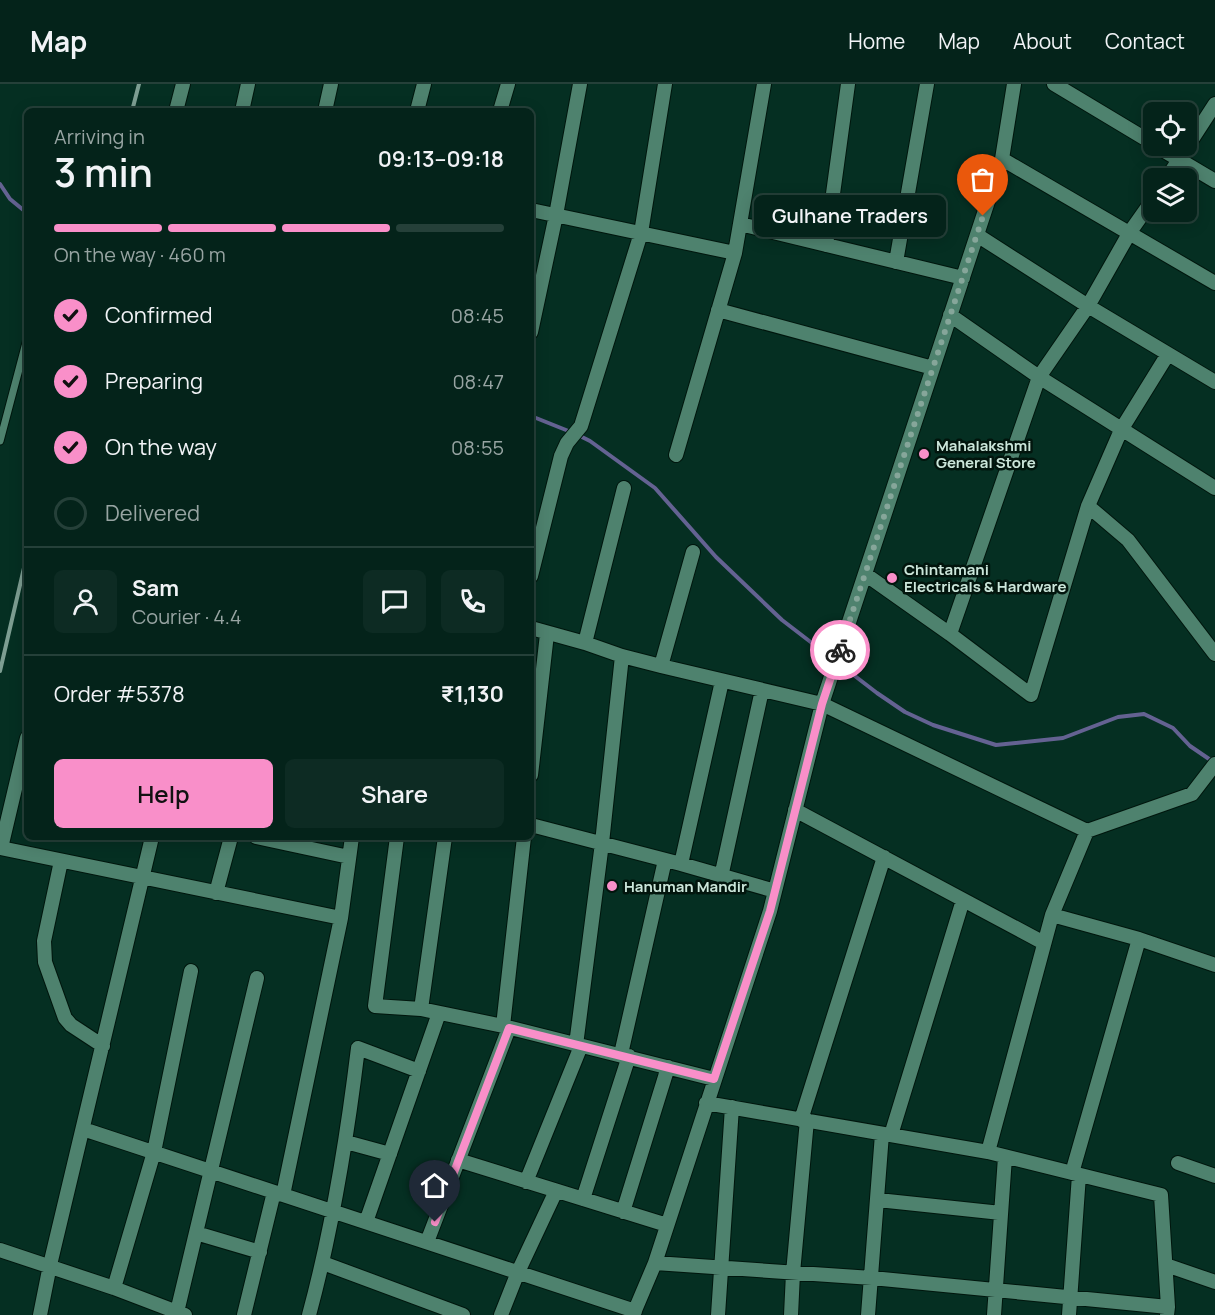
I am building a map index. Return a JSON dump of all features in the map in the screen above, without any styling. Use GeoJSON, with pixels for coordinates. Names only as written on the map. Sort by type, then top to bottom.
{"type":"FeatureCollection","features":[{"type":"Feature","properties":{"kind":"street"},"geometry":{"type":"LineString","coordinates":[[177,108],[183,84]]}},
{"type":"Feature","properties":{"kind":"street"},"geometry":{"type":"LineString","coordinates":[[243,108],[248,84]]}},
{"type":"Feature","properties":{"kind":"street"},"geometry":{"type":"LineString","coordinates":[[326,108],[331,84]]}},
{"type":"Feature","properties":{"kind":"street"},"geometry":{"type":"LineString","coordinates":[[418,108],[424,84]]}},
{"type":"Feature","properties":{"kind":"street"},"geometry":{"type":"LineString","coordinates":[[501,108],[508,84]]}},
{"type":"Feature","properties":{"kind":"street"},"geometry":{"type":"LineString","coordinates":[[534,318],[580,84]]}},
{"type":"Feature","properties":{"kind":"street"},"geometry":{"type":"LineString","coordinates":[[534,564],[561,456],[567,443],[580,426],[641,233],[665,84]]}},
{"type":"Feature","properties":{"kind":"street"},"geometry":{"type":"LineString","coordinates":[[676,455],[735,253],[764,84]]}},
{"type":"Feature","properties":{"kind":"street"},"geometry":{"type":"LineString","coordinates":[[826,245],[848,84]]}},
{"type":"Feature","properties":{"kind":"street"},"geometry":{"type":"LineString","coordinates":[[896,262],[927,84]]}},
{"type":"Feature","properties":{"kind":"street"},"geometry":{"type":"LineString","coordinates":[[84,1129],[518,1272],[634,1313],[656,1263],[775,891],[822,704],[1002,159],[1014,84]]}},
{"type":"Feature","properties":{"kind":"street"},"geometry":{"type":"LineString","coordinates":[[1054,84],[1143,138]]}},
{"type":"Feature","properties":{"kind":"street"},"geometry":{"type":"LineString","coordinates":[[1174,168],[1215,104]]}},
{"type":"Feature","properties":{"kind":"street"},"geometry":{"type":"LineString","coordinates":[[1173,156],[1215,181]]}},
{"type":"Feature","properties":{"kind":"street"},"geometry":{"type":"LineString","coordinates":[[1002,159],[1215,283]]}},
{"type":"Feature","properties":{"kind":"street"},"geometry":{"type":"LineString","coordinates":[[534,211],[735,253]]}},
{"type":"Feature","properties":{"kind":"street"},"geometry":{"type":"LineString","coordinates":[[950,634],[1038,377],[1088,306],[1143,214]]}},
{"type":"Feature","properties":{"kind":"street"},"geometry":{"type":"LineString","coordinates":[[740,224],[963,278]]}},
{"type":"Feature","properties":{"kind":"street"},"geometry":{"type":"LineString","coordinates":[[977,235],[1088,306],[1215,382]]}},
{"type":"Feature","properties":{"kind":"street"},"geometry":{"type":"LineString","coordinates":[[718,310],[933,368]]}},
{"type":"Feature","properties":{"kind":"street"},"geometry":{"type":"LineString","coordinates":[[950,315],[1038,377],[1215,488]]}},
{"type":"Feature","properties":{"kind":"street"},"geometry":{"type":"LineString","coordinates":[[865,574],[1031,695],[1088,506],[1120,430],[1168,354]]}},
{"type":"Feature","properties":{"kind":"street"},"geometry":{"type":"LineString","coordinates":[[585,643],[624,488]]}},
{"type":"Feature","properties":{"kind":"street"},"geometry":{"type":"LineString","coordinates":[[1088,506],[1128,540],[1215,654]]}},
{"type":"Feature","properties":{"kind":"street"},"geometry":{"type":"LineString","coordinates":[[661,666],[693,552]]}},
{"type":"Feature","properties":{"kind":"street"},"geometry":{"type":"LineString","coordinates":[[534,629],[622,656],[822,704],[1087,831],[1192,794],[1212,768]]}},
{"type":"Feature","properties":{"kind":"street"},"geometry":{"type":"LineString","coordinates":[[534,749],[547,634]]}},
{"type":"Feature","properties":{"kind":"street"},"geometry":{"type":"LineString","coordinates":[[526,1182],[578,1045],[622,656]]}},
{"type":"Feature","properties":{"kind":"street"},"geometry":{"type":"LineString","coordinates":[[681,864],[722,681]]}},
{"type":"Feature","properties":{"kind":"street"},"geometry":{"type":"LineString","coordinates":[[721,877],[762,690]]}},
{"type":"Feature","properties":{"kind":"street"},"geometry":{"type":"LineString","coordinates":[[24,766],[22,785],[1,848],[341,918]]}},
{"type":"Feature","properties":{"kind":"street"},"geometry":{"type":"LineString","coordinates":[[795,810],[1044,943]]}},
{"type":"Feature","properties":{"kind":"street"},"geometry":{"type":"LineString","coordinates":[[534,826],[775,891]]}},
{"type":"Feature","properties":{"kind":"street"},"geometry":{"type":"LineString","coordinates":[[988,1152],[1052,915],[1087,831]]}},
{"type":"Feature","properties":{"kind":"street"},"geometry":{"type":"LineString","coordinates":[[40,1315],[151,840]]}},
{"type":"Feature","properties":{"kind":"street"},"geometry":{"type":"LineString","coordinates":[[216,892],[230,840]]}},
{"type":"Feature","properties":{"kind":"street"},"geometry":{"type":"LineString","coordinates":[[270,840],[349,857]]}},
{"type":"Feature","properties":{"kind":"street"},"geometry":{"type":"LineString","coordinates":[[244,1315],[278,1193],[341,918],[352,840]]}},
{"type":"Feature","properties":{"kind":"street"},"geometry":{"type":"LineString","coordinates":[[398,840],[375,1006],[421,1010],[506,1027],[714,1079]]}},
{"type":"Feature","properties":{"kind":"street"},"geometry":{"type":"LineString","coordinates":[[421,1010],[445,840]]}},
{"type":"Feature","properties":{"kind":"street"},"geometry":{"type":"LineString","coordinates":[[427,1242],[506,1027],[524,840]]}},
{"type":"Feature","properties":{"kind":"street"},"geometry":{"type":"LineString","coordinates":[[791,1315],[804,1120],[884,857]]}},
{"type":"Feature","properties":{"kind":"street"},"geometry":{"type":"LineString","coordinates":[[583,1199],[625,1055],[665,860]]}},
{"type":"Feature","properties":{"kind":"street"},"geometry":{"type":"LineString","coordinates":[[61,861],[44,941],[45,962],[65,1018],[103,1047]]}},
{"type":"Feature","properties":{"kind":"street"},"geometry":{"type":"LineString","coordinates":[[868,1315],[878,1200],[887,1135],[963,900]]}},
{"type":"Feature","properties":{"kind":"street"},"geometry":{"type":"LineString","coordinates":[[1052,915],[1139,939],[1215,965]]}},
{"type":"Feature","properties":{"kind":"street"},"geometry":{"type":"LineString","coordinates":[[1070,1315],[1075,1174],[1139,939]]}},
{"type":"Feature","properties":{"kind":"street"},"geometry":{"type":"LineString","coordinates":[[114,1288],[154,1152],[191,971]]}},
{"type":"Feature","properties":{"kind":"street"},"geometry":{"type":"LineString","coordinates":[[0,1250],[50,1265],[181,1314],[210,1171],[257,978]]}},
{"type":"Feature","properties":{"kind":"street"},"geometry":{"type":"LineString","coordinates":[[366,1222],[439,1013]]}},
{"type":"Feature","properties":{"kind":"street"},"geometry":{"type":"LineString","coordinates":[[309,1315],[334,1211],[346,1142],[358,1048],[419,1071]]}},
{"type":"Feature","properties":{"kind":"street"},"geometry":{"type":"LineString","coordinates":[[623,1212],[668,1067]]}},
{"type":"Feature","properties":{"kind":"street"},"geometry":{"type":"LineString","coordinates":[[656,1263],[872,1278],[1071,1297],[1168,1311],[1161,1194],[988,1152],[706,1103]]}},
{"type":"Feature","properties":{"kind":"street"},"geometry":{"type":"LineString","coordinates":[[718,1315],[732,1107]]}},
{"type":"Feature","properties":{"kind":"street"},"geometry":{"type":"LineString","coordinates":[[346,1142],[390,1154]]}},
{"type":"Feature","properties":{"kind":"street"},"geometry":{"type":"LineString","coordinates":[[994,1315],[1005,1157]]}},
{"type":"Feature","properties":{"kind":"street"},"geometry":{"type":"LineString","coordinates":[[458,1160],[668,1225]]}},
{"type":"Feature","properties":{"kind":"street"},"geometry":{"type":"LineString","coordinates":[[1178,1163],[1215,1176]]}},
{"type":"Feature","properties":{"kind":"street"},"geometry":{"type":"LineString","coordinates":[[501,1315],[518,1272],[556,1191]]}},
{"type":"Feature","properties":{"kind":"street"},"geometry":{"type":"LineString","coordinates":[[878,1200],[1001,1213]]}},
{"type":"Feature","properties":{"kind":"street"},"geometry":{"type":"LineString","coordinates":[[196,1233],[260,1252]]}},
{"type":"Feature","properties":{"kind":"street"},"geometry":{"type":"LineString","coordinates":[[323,1263],[463,1315]]}},
{"type":"Feature","properties":{"kind":"street"},"geometry":{"type":"LineString","coordinates":[[1166,1265],[1215,1282]]}},
{"type":"Feature","properties":{"kind":"lane"},"geometry":{"type":"LineString","coordinates":[[0,441],[24,350]]}},
{"type":"Feature","properties":{"kind":"waterway"},"geometry":{"type":"LineString","coordinates":[[0,184],[10,199],[24,211]]}},
{"type":"Feature","properties":{"kind":"waterway"},"geometry":{"type":"LineString","coordinates":[[534,417],[571,432]]}},
{"type":"Feature","properties":{"kind":"waterway"},"geometry":{"type":"LineString","coordinates":[[578,435],[590,441],[655,488],[716,557],[782,620],[905,712],[933,725],[996,745],[1063,738],[1118,717],[1144,714],[1173,728],[1190,746],[1212,761]]}},
{"type":"Feature","properties":{"kind":"railway"},"geometry":{"type":"LineString","coordinates":[[133,108],[139,84]]}},
{"type":"Feature","properties":{"kind":"railway"},"geometry":{"type":"LineString","coordinates":[[0,671],[24,568]]}},
{"type":"Feature","properties":{"kind":"way so far"},"geometry":{"type":"LineString","coordinates":[[840,650],[983,216]]}},
{"type":"Feature","properties":{"kind":"place","name":"Gulhane Traders"},"geometry":{"type":"Point","coordinates":[983,216]}},
{"type":"Feature","properties":{"kind":"place","name":"Mahalakshmi General Store"},"geometry":{"type":"Point","coordinates":[924,454]}},
{"type":"Feature","properties":{"kind":"place","name":"Chintamani Electricals & Hardware"},"geometry":{"type":"Point","coordinates":[892,578]}},
{"type":"Feature","properties":{"kind":"place","name":"Hanuman Mandir"},"geometry":{"type":"Point","coordinates":[612,886]}},
{"type":"Feature","properties":{"kind":"route"},"geometry":{"type":"LineString","coordinates":[[435,1222],[509,1028],[621,1054],[714,1079],[770,911],[822,704],[840,650]]}}]}
